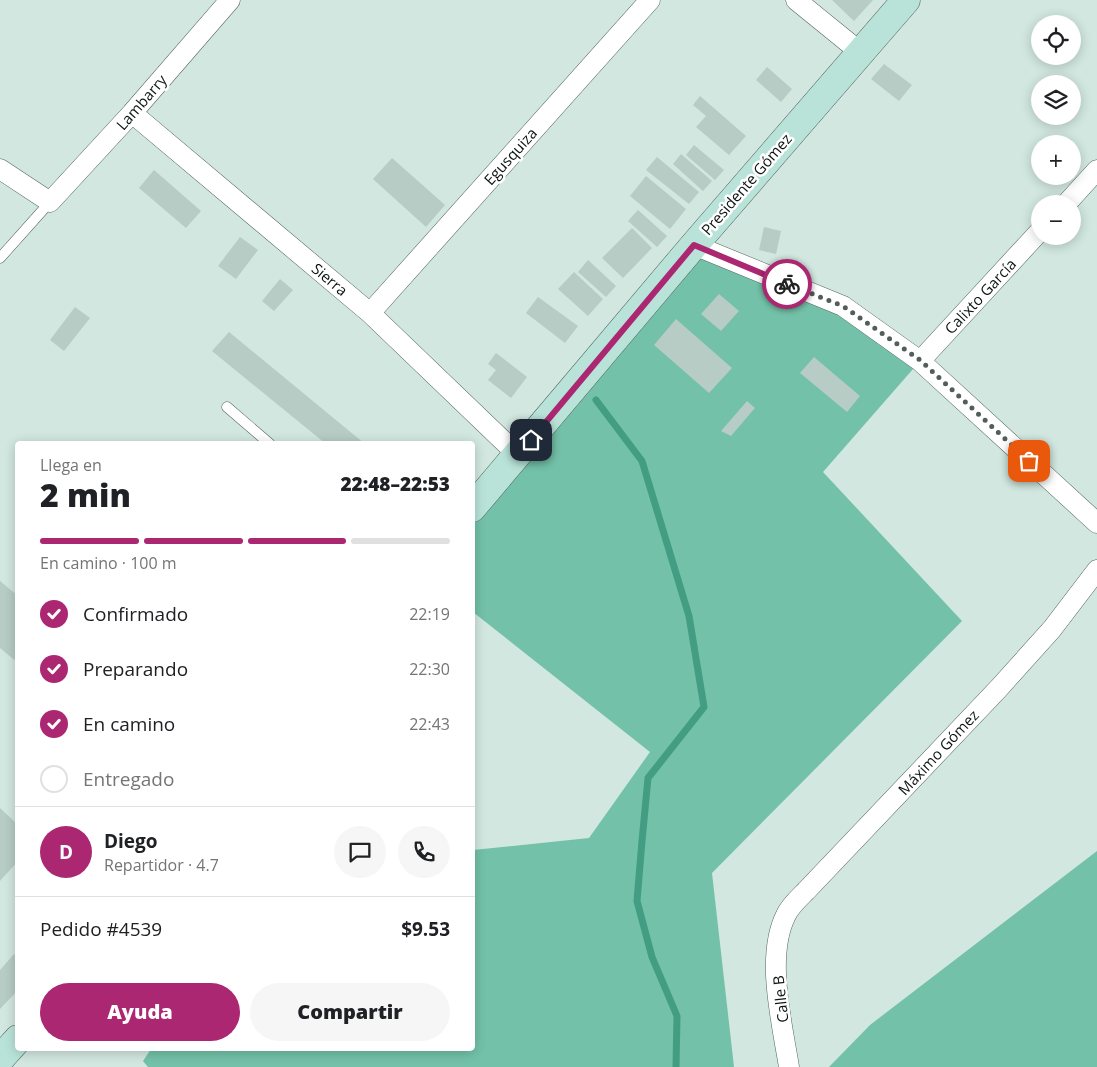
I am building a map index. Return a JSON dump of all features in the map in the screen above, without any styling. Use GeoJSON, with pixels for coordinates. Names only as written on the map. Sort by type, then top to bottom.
{"type":"FeatureCollection","features":[{"type":"Feature","properties":{"kind":"main road","name":"Presidente Gómez"},"geometry":{"type":"LineString","coordinates":[[475,505],[694,245],[906,0]]}},
{"type":"Feature","properties":{"kind":"main road"},"geometry":{"type":"LineString","coordinates":[[0,1059],[15,1042]]}},
{"type":"Feature","properties":{"kind":"street","name":"Lambarry"},"geometry":{"type":"LineString","coordinates":[[50,202],[132,113],[230,0]]}},
{"type":"Feature","properties":{"kind":"street","name":"Egusquiza"},"geometry":{"type":"LineString","coordinates":[[370,312],[650,0]]}},
{"type":"Feature","properties":{"kind":"street"},"geometry":{"type":"LineString","coordinates":[[796,0],[860,52]]}},
{"type":"Feature","properties":{"kind":"street","name":"Sierra"},"geometry":{"type":"LineString","coordinates":[[132,113],[370,312],[518,455]]}},
{"type":"Feature","properties":{"kind":"street"},"geometry":{"type":"LineString","coordinates":[[0,169],[50,202]]}},
{"type":"Feature","properties":{"kind":"street"},"geometry":{"type":"LineString","coordinates":[[1074,195],[1097,170]]}},
{"type":"Feature","properties":{"kind":"street","name":"Calixto García"},"geometry":{"type":"LineString","coordinates":[[920,360],[1031,241]]}},
{"type":"Feature","properties":{"kind":"street"},"geometry":{"type":"LineString","coordinates":[[694,245],[843,306],[920,360],[1097,523]]}},
{"type":"Feature","properties":{"kind":"street","name":"Máximo Gómez"},"geometry":{"type":"LineString","coordinates":[[780,932],[786,913],[999,688],[1052,629],[1097,570]]}},
{"type":"Feature","properties":{"kind":"street","name":"Calle B"},"geometry":{"type":"LineString","coordinates":[[780,932],[775,957],[780,1015],[789,1067]]}},
{"type":"Feature","properties":{"kind":"lane"},"geometry":{"type":"LineString","coordinates":[[0,258],[50,202]]}},
{"type":"Feature","properties":{"kind":"lane"},"geometry":{"type":"LineString","coordinates":[[227,408],[266,441]]}},
{"type":"Feature","properties":{"kind":"green space"},"geometry":{"type":"Polygon","coordinates":[[[700,238],[920,361],[823,472],[962,621],[712,873],[734,1067],[148,1067],[143,1061],[150,1051],[475,1051],[475,850],[589,838],[650,752],[475,614],[475,504],[700,238]]]}},
{"type":"Feature","properties":{"kind":"green space"},"geometry":{"type":"Polygon","coordinates":[[[1097,851],[1097,1067],[829,1067],[870,1025],[1097,851]]]}},
{"type":"Feature","properties":{"kind":"building"},"geometry":{"type":"Polygon","coordinates":[[[832,0],[873,0],[854,21],[832,0]]]}},
{"type":"Feature","properties":{"kind":"building"},"geometry":{"type":"Polygon","coordinates":[[[884,64],[912,85],[899,101],[871,79],[884,64]]]}},
{"type":"Feature","properties":{"kind":"building"},"geometry":{"type":"Polygon","coordinates":[[[767,67],[792,89],[781,102],[756,80],[767,67]]]}},
{"type":"Feature","properties":{"kind":"building"},"geometry":{"type":"Polygon","coordinates":[[[700,96],[746,136],[729,155],[696,127],[706,116],[693,105],[700,96]]]}},
{"type":"Feature","properties":{"kind":"building"},"geometry":{"type":"Polygon","coordinates":[[[694,145],[724,170],[715,180],[686,155],[694,145]]]}},
{"type":"Feature","properties":{"kind":"building"},"geometry":{"type":"Polygon","coordinates":[[[681,154],[712,181],[703,191],[673,164],[681,154]]]}},
{"type":"Feature","properties":{"kind":"building"},"geometry":{"type":"Polygon","coordinates":[[[657,157],[699,192],[689,204],[646,170],[657,157]]]}},
{"type":"Feature","properties":{"kind":"building"},"geometry":{"type":"Polygon","coordinates":[[[392,158],[445,205],[426,227],[373,179],[392,158]]]}},
{"type":"Feature","properties":{"kind":"building"},"geometry":{"type":"Polygon","coordinates":[[[154,170],[201,211],[186,228],[139,188],[154,170]]]}},
{"type":"Feature","properties":{"kind":"building"},"geometry":{"type":"Polygon","coordinates":[[[646,176],[686,209],[670,229],[630,196],[646,176]]]}},
{"type":"Feature","properties":{"kind":"building"},"geometry":{"type":"Polygon","coordinates":[[[638,210],[667,236],[657,247],[628,221],[638,210]]]}},
{"type":"Feature","properties":{"kind":"building"},"geometry":{"type":"Polygon","coordinates":[[[764,227],[781,231],[776,254],[759,250],[764,227]]]}},
{"type":"Feature","properties":{"kind":"building"},"geometry":{"type":"Polygon","coordinates":[[[632,228],[652,248],[623,278],[602,258],[632,228]]]}},
{"type":"Feature","properties":{"kind":"building"},"geometry":{"type":"Polygon","coordinates":[[[240,237],[258,250],[236,279],[218,266],[240,237]]]}},
{"type":"Feature","properties":{"kind":"building"},"geometry":{"type":"Polygon","coordinates":[[[588,260],[616,286],[606,297],[578,272],[588,260]]]}},
{"type":"Feature","properties":{"kind":"building"},"geometry":{"type":"Polygon","coordinates":[[[574,272],[603,299],[588,316],[558,289],[574,272]]]}},
{"type":"Feature","properties":{"kind":"building"},"geometry":{"type":"Polygon","coordinates":[[[280,279],[293,290],[274,311],[262,301],[280,279]]]}},
{"type":"Feature","properties":{"kind":"building"},"geometry":{"type":"Polygon","coordinates":[[[719,294],[739,311],[721,331],[701,314],[719,294]]]}},
{"type":"Feature","properties":{"kind":"building"},"geometry":{"type":"Polygon","coordinates":[[[538,297],[578,326],[565,343],[526,313],[538,297]]]}},
{"type":"Feature","properties":{"kind":"building"},"geometry":{"type":"Polygon","coordinates":[[[75,307],[90,318],[64,351],[50,340],[75,307]]]}},
{"type":"Feature","properties":{"kind":"building"},"geometry":{"type":"Polygon","coordinates":[[[676,319],[732,368],[709,393],[654,345],[676,319]]]}},
{"type":"Feature","properties":{"kind":"building"},"geometry":{"type":"Polygon","coordinates":[[[229,332],[361,441],[322,441],[212,351],[229,332]]]}},
{"type":"Feature","properties":{"kind":"building"},"geometry":{"type":"Polygon","coordinates":[[[496,353],[527,377],[511,398],[488,380],[496,370],[488,364],[496,353]]]}},
{"type":"Feature","properties":{"kind":"building"},"geometry":{"type":"Polygon","coordinates":[[[814,357],[860,396],[847,412],[800,373],[814,357]]]}},
{"type":"Feature","properties":{"kind":"building"},"geometry":{"type":"Polygon","coordinates":[[[747,401],[755,408],[731,436],[721,431],[747,401]]]}},
{"type":"Feature","properties":{"kind":"building"},"geometry":{"type":"Polygon","coordinates":[[[0,581],[15,594],[15,660],[0,648],[0,581]]]}},
{"type":"Feature","properties":{"kind":"building"},"geometry":{"type":"Polygon","coordinates":[[[0,808],[15,822],[15,864],[0,881],[0,808]]]}},
{"type":"Feature","properties":{"kind":"building"},"geometry":{"type":"Polygon","coordinates":[[[14,954],[15,993],[0,1009],[0,970],[14,954]]]}},
{"type":"Feature","properties":{"kind":"waterway"},"geometry":{"type":"LineString","coordinates":[[596,400],[642,461],[689,616],[704,707],[648,778],[637,901],[652,957],[677,1016],[676,1067]]}},
{"type":"Feature","properties":{"kind":"way so far"},"geometry":{"type":"LineString","coordinates":[[787,284],[843,306],[920,360],[1029,461]]}},
{"type":"Feature","properties":{"kind":"route"},"geometry":{"type":"LineString","coordinates":[[531,440],[694,245],[787,284]]}}]}
